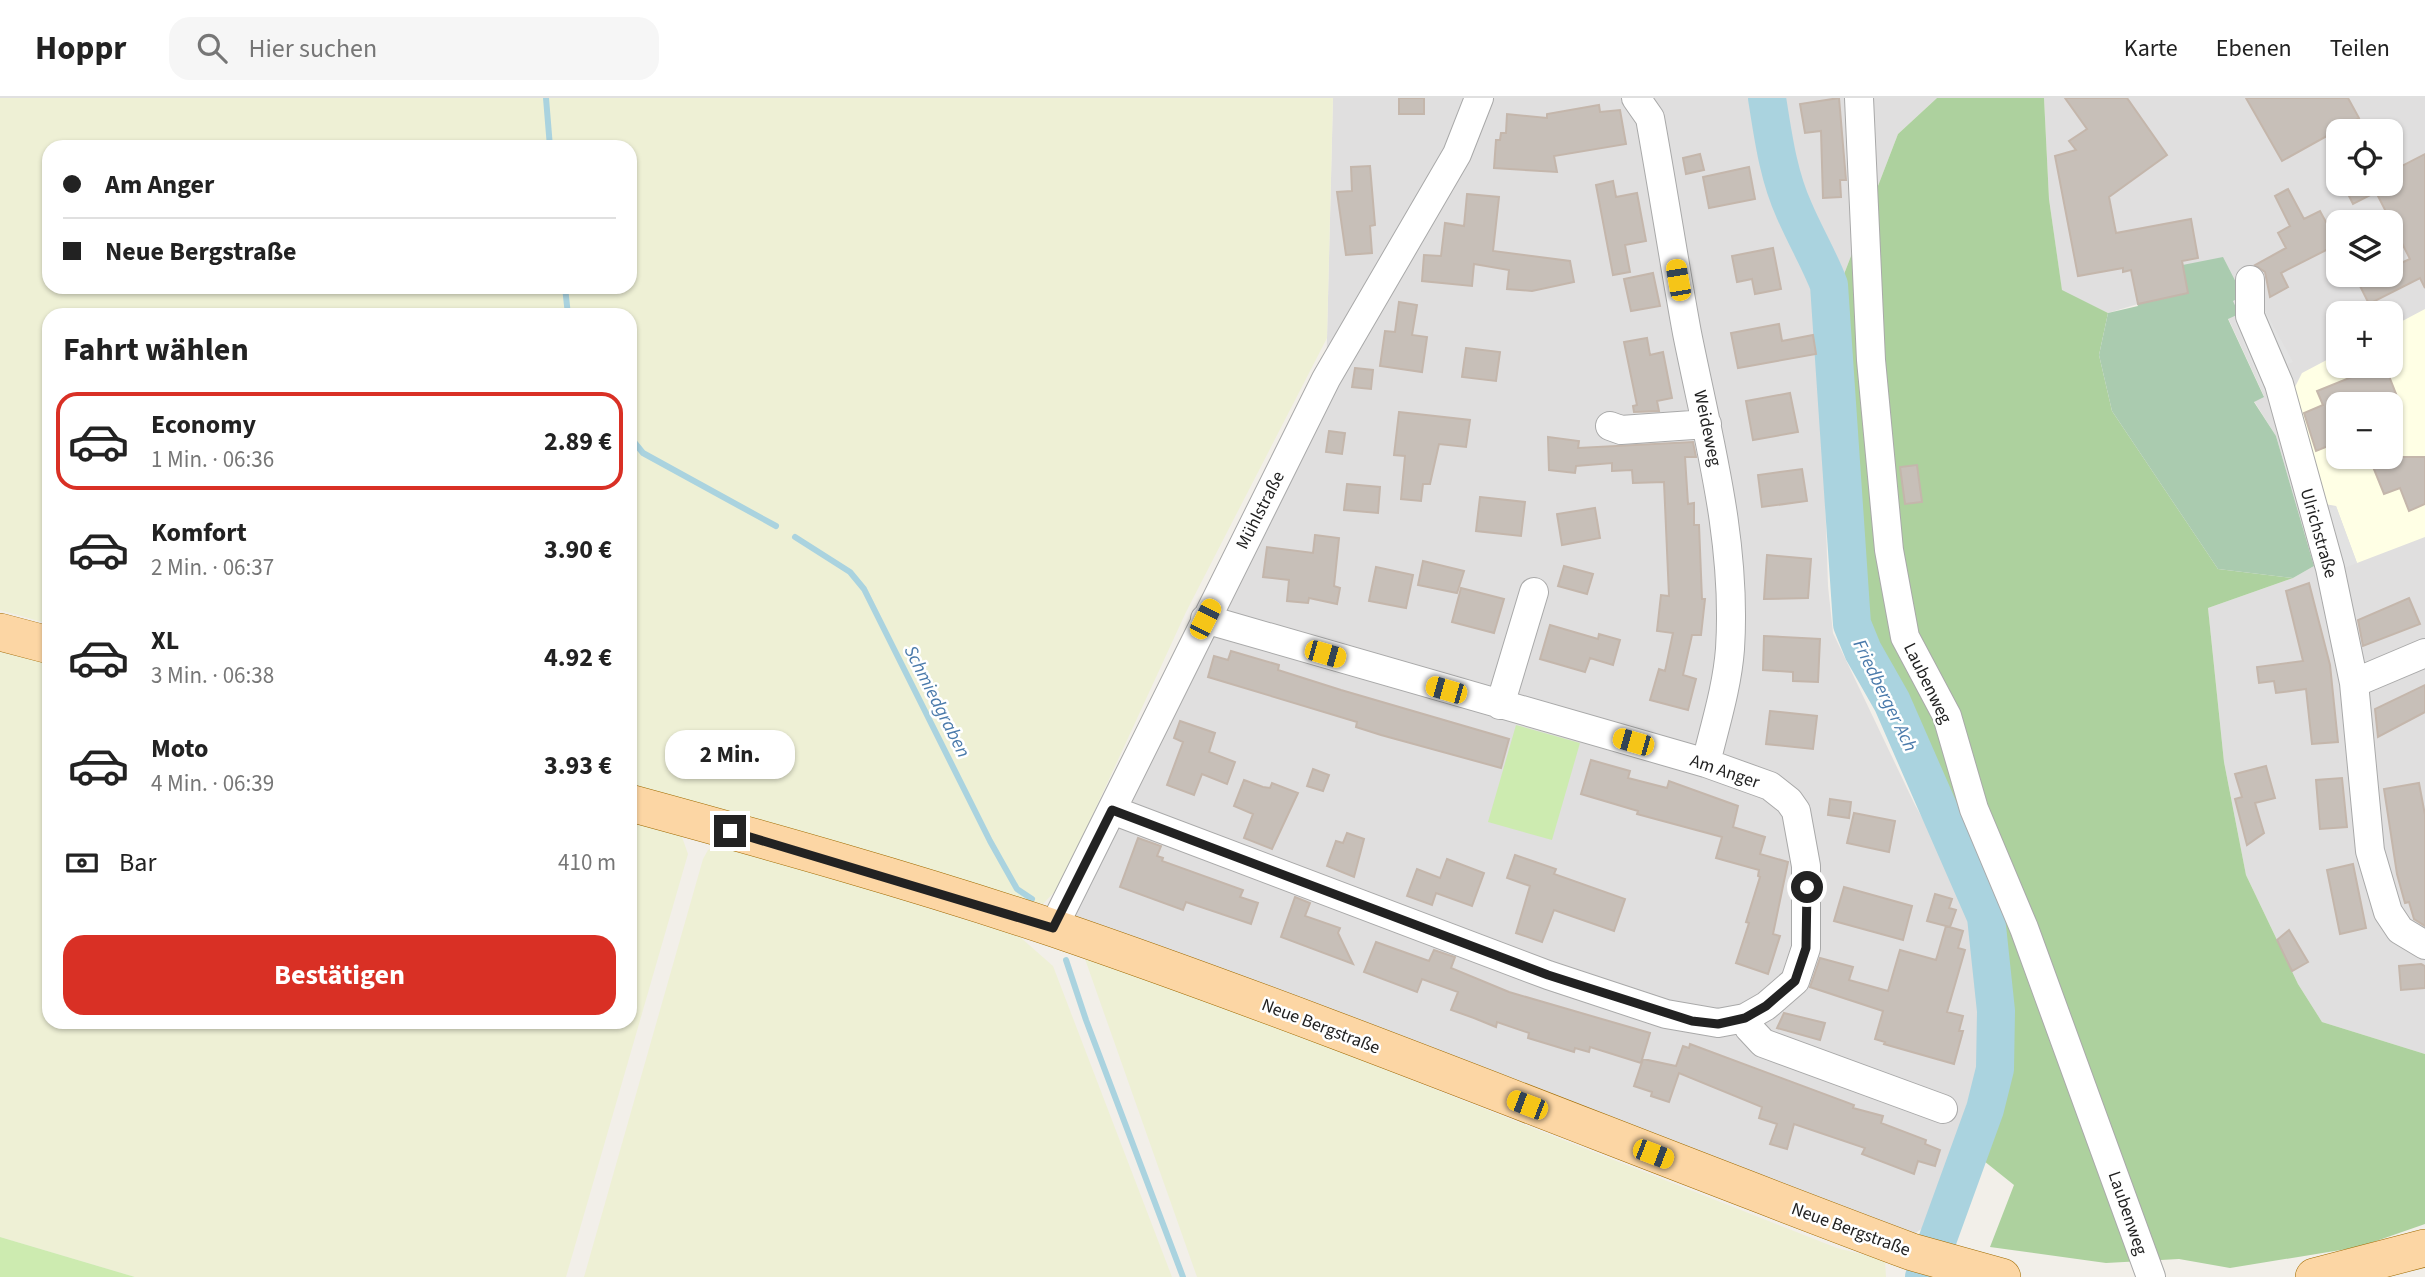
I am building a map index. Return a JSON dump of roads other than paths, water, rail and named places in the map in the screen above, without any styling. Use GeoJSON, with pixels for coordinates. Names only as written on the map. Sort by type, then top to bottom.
{"type":"FeatureCollection","features":[{"type":"Feature","properties":{"kind":"main road"},"geometry":{"type":"LineString","coordinates":[[0,632],[42,643]]}},
{"type":"Feature","properties":{"kind":"main road","name":"Neue Bergstraße"},"geometry":{"type":"LineString","coordinates":[[637,805],[912,884],[1053,928],[1249,998],[1912,1252],[2003,1277]]}},
{"type":"Feature","properties":{"kind":"main road"},"geometry":{"type":"LineString","coordinates":[[2314,1277],[2425,1248]]}},
{"type":"Feature","properties":{"kind":"street","name":"Mühlstraße"},"geometry":{"type":"LineString","coordinates":[[1053,928],[1326,379],[1457,154],[1479,98]]}},
{"type":"Feature","properties":{"kind":"street","name":"Weideweg"},"geometry":{"type":"LineString","coordinates":[[1636,98],[1650,118],[1688,334],[1723,506],[1731,624],[1727,678],[1706,763]]}},
{"type":"Feature","properties":{"kind":"street","name":"Laubenweg"},"geometry":{"type":"LineString","coordinates":[[1858,98],[1871,360],[1889,550],[1905,637],[1947,716],[1974,809],[2024,928],[2151,1277]]}},
{"type":"Feature","properties":{"kind":"street","name":"Ulrichstraße"},"geometry":{"type":"LineString","coordinates":[[2250,280],[2250,316],[2279,384],[2330,568],[2354,683],[2370,851],[2388,912],[2400,930],[2425,945]]}},
{"type":"Feature","properties":{"kind":"street"},"geometry":{"type":"LineString","coordinates":[[1610,426],[1621,430],[1707,424]]}},
{"type":"Feature","properties":{"kind":"street"},"geometry":{"type":"LineString","coordinates":[[1500,705],[1534,592]]}},
{"type":"Feature","properties":{"kind":"street","name":"Am Anger"},"geometry":{"type":"LineString","coordinates":[[1112,810],[1535,970],[1666,1014],[1718,1024],[1745,1018],[1783,993],[1795,981],[1806,948],[1806,866],[1796,811],[1789,801],[1770,786],[1706,763],[1205,619]]}},
{"type":"Feature","properties":{"kind":"street"},"geometry":{"type":"LineString","coordinates":[[2354,683],[2425,653]]}},
{"type":"Feature","properties":{"kind":"street"},"geometry":{"type":"LineString","coordinates":[[1745,1018],[1749,1028],[1763,1043],[1943,1109]]}},
{"type":"Feature","properties":{"kind":"waterway","name":"Schmiedgraben"},"geometry":{"type":"LineString","coordinates":[[546,98],[549,140]]}},
{"type":"Feature","properties":{"kind":"waterway","name":"Friedberger Ach"},"geometry":{"type":"LineString","coordinates":[[1767,98],[1788,197],[1829,285],[1852,624],[1863,651],[1892,702],[1986,917],[1996,1011],[1995,1069],[1985,1109],[1924,1277]]}},
{"type":"Feature","properties":{"kind":"waterway","name":"Schmiedgraben"},"geometry":{"type":"LineString","coordinates":[[566,294],[567,308]]}},
{"type":"Feature","properties":{"kind":"waterway","name":"Schmiedgraben"},"geometry":{"type":"LineString","coordinates":[[637,446],[643,453],[776,526]]}},
{"type":"Feature","properties":{"kind":"waterway","name":"Schmiedgraben"},"geometry":{"type":"LineString","coordinates":[[795,537],[850,572],[864,589],[990,841],[1017,889],[1032,899]]}},
{"type":"Feature","properties":{"kind":"waterway","name":"Schmiedgraben"},"geometry":{"type":"LineString","coordinates":[[1066,960],[1183,1277]]}}]}
